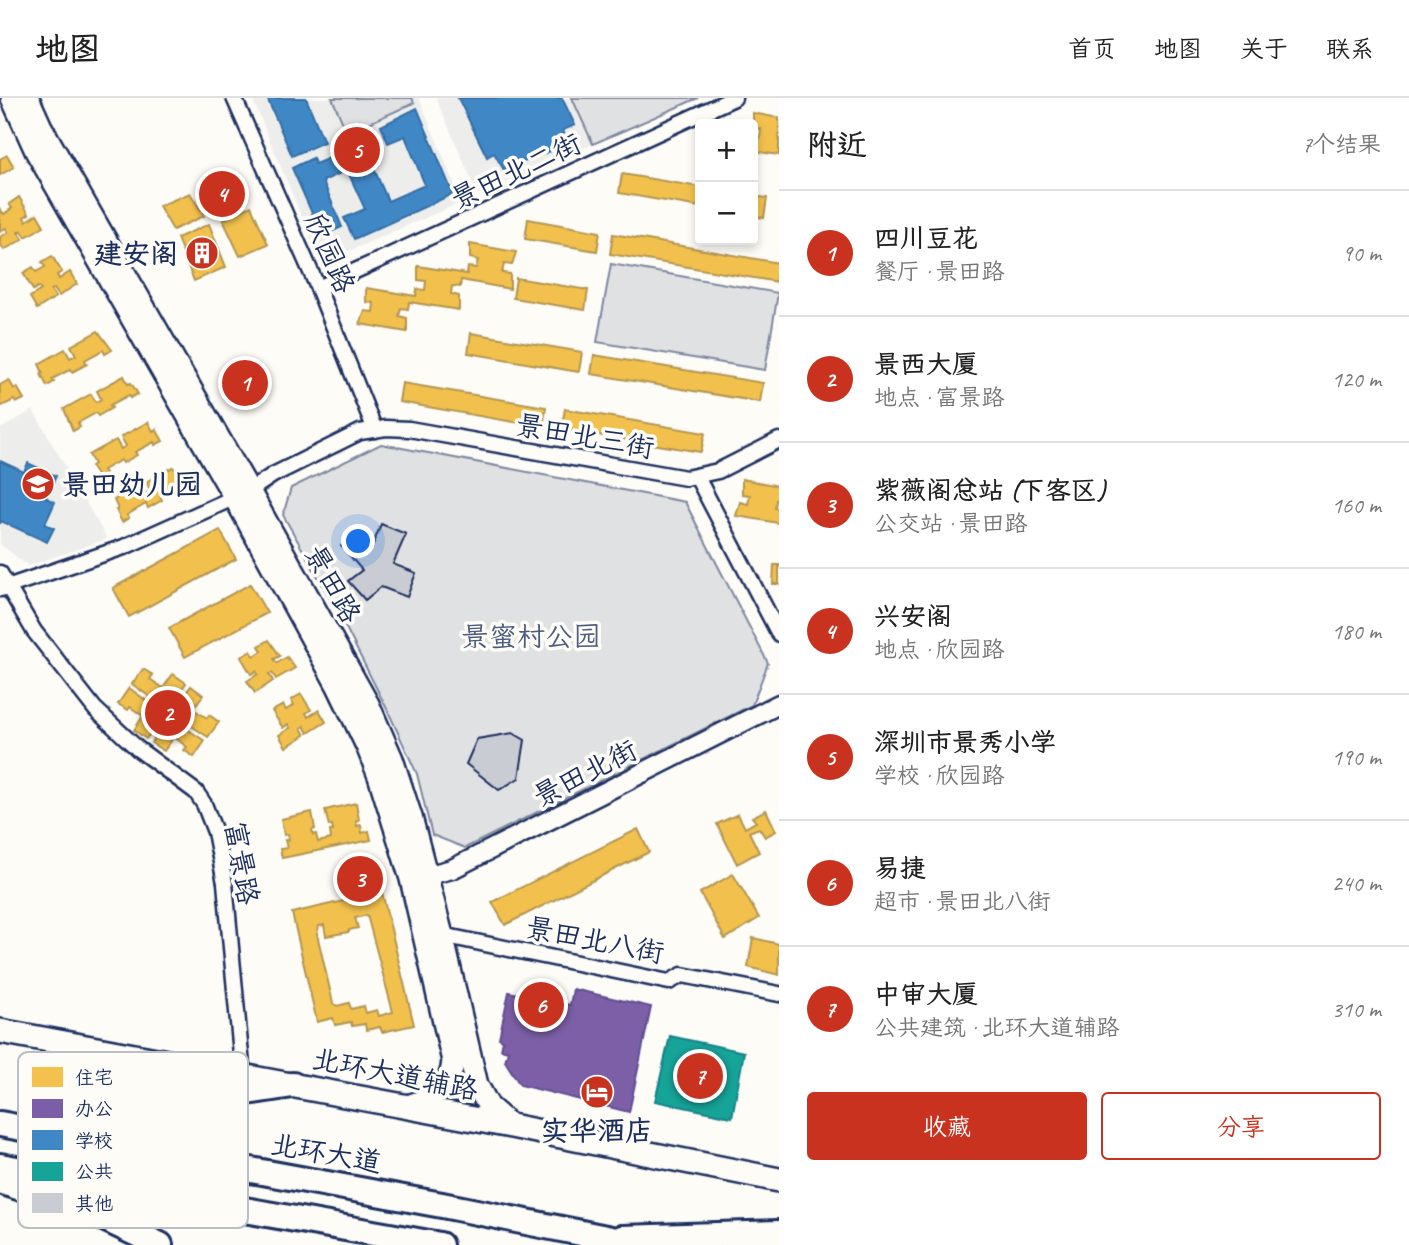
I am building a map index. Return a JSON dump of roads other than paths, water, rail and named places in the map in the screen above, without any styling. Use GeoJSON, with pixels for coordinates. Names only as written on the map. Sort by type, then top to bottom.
{"type":"FeatureCollection","features":[{"type":"Feature","properties":{"kind":"highway"},"geometry":{"type":"LineString","coordinates":[[248,1091],[293,1085]]}},
{"type":"Feature","properties":{"kind":"highway"},"geometry":{"type":"LineString","coordinates":[[0,1166],[18,1169]]}},
{"type":"Feature","properties":{"kind":"highway","name":"北环大道"},"geometry":{"type":"LineString","coordinates":[[248,1169],[640,1245]]}},
{"type":"Feature","properties":{"kind":"highway"},"geometry":{"type":"LineString","coordinates":[[0,1181],[18,1187]]}},
{"type":"Feature","properties":{"kind":"highway"},"geometry":{"type":"LineString","coordinates":[[248,1211],[440,1245]]}},
{"type":"Feature","properties":{"kind":"highway"},"geometry":{"type":"LineString","coordinates":[[125,1228],[160,1245]]}},
{"type":"Feature","properties":{"kind":"highway"},"geometry":{"type":"LineString","coordinates":[[607,1238],[779,1233]]}},
{"type":"Feature","properties":{"kind":"main road","name":"景田路"},"geometry":{"type":"LineString","coordinates":[[12,98],[36,151],[242,494]]}},
{"type":"Feature","properties":{"kind":"main road","name":"景田路"},"geometry":{"type":"LineString","coordinates":[[29,98],[41,128],[242,494],[367,746],[442,935],[462,1029],[479,1091],[494,1113],[511,1126]]}},
{"type":"Feature","properties":{"kind":"main road","name":"景田路"},"geometry":{"type":"LineString","coordinates":[[408,1106],[434,1096],[444,1088],[453,1061],[419,878]]}},
{"type":"Feature","properties":{"kind":"main road","name":"北环大道辅路"},"geometry":{"type":"LineString","coordinates":[[0,1031],[113,1052]]}},
{"type":"Feature","properties":{"kind":"main road","name":"北环大道辅路"},"geometry":{"type":"LineString","coordinates":[[248,1077],[779,1180]]}},
{"type":"Feature","properties":{"kind":"street","name":"欣园路"},"geometry":{"type":"LineString","coordinates":[[234,98],[318,288],[375,430]]}},
{"type":"Feature","properties":{"kind":"street","name":"景田北二街"},"geometry":{"type":"LineString","coordinates":[[318,288],[734,98]]}},
{"type":"Feature","properties":{"kind":"street","name":"景田北三街"},"geometry":{"type":"LineString","coordinates":[[3,583],[124,547],[276,480],[375,430],[410,429],[671,477],[697,477],[718,471],[779,440]]}},
{"type":"Feature","properties":{"kind":"street"},"geometry":{"type":"LineString","coordinates":[[697,477],[779,634]]}},
{"type":"Feature","properties":{"kind":"street","name":"富景路"},"geometry":{"type":"LineString","coordinates":[[3,583],[34,631],[95,709],[138,749],[196,792],[204,804],[215,832],[225,883],[241,1052]]}},
{"type":"Feature","properties":{"kind":"street","name":"景田北街"},"geometry":{"type":"LineString","coordinates":[[419,878],[462,864],[779,704]]}},
{"type":"Feature","properties":{"kind":"street","name":"景田北八街"},"geometry":{"type":"LineString","coordinates":[[442,935],[669,982],[682,975],[779,995]]}},
{"type":"Feature","properties":{"kind":"place","name":"深圳市景秀小学"},"geometry":{"type":"Point","coordinates":[357,150]}},
{"type":"Feature","properties":{"kind":"place","name":"兴安阁"},"geometry":{"type":"Point","coordinates":[222,194]}},
{"type":"Feature","properties":{"kind":"place","name":"建安阁"},"geometry":{"type":"Point","coordinates":[202,253]}},
{"type":"Feature","properties":{"kind":"place","name":"四川豆花"},"geometry":{"type":"Point","coordinates":[245,383]}},
{"type":"Feature","properties":{"kind":"place","name":"景田幼儿园"},"geometry":{"type":"Point","coordinates":[38,484]}},
{"type":"Feature","properties":{"kind":"place","name":"景西大厦"},"geometry":{"type":"Point","coordinates":[168,713]}},
{"type":"Feature","properties":{"kind":"place","name":"紫薇阁总站 (下客区)"},"geometry":{"type":"Point","coordinates":[360,879]}},
{"type":"Feature","properties":{"kind":"place","name":"易捷"},"geometry":{"type":"Point","coordinates":[541,1005]}},
{"type":"Feature","properties":{"kind":"place","name":"中审大厦"},"geometry":{"type":"Point","coordinates":[700,1076]}},
{"type":"Feature","properties":{"kind":"place","name":"实华酒店"},"geometry":{"type":"Point","coordinates":[597,1092]}},
{"type":"Feature","properties":{"kind":"park label","name":"景蜜村公园"},"geometry":{"type":"Point","coordinates":[531,636]}}]}
